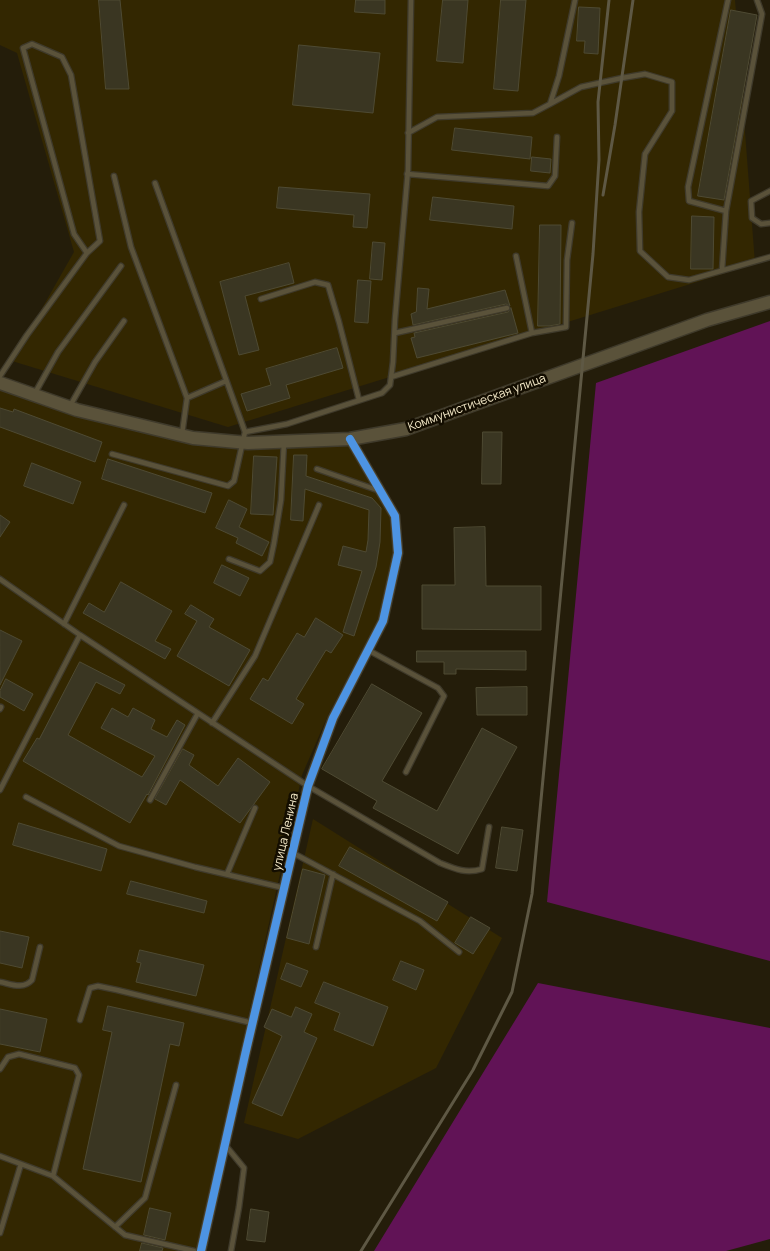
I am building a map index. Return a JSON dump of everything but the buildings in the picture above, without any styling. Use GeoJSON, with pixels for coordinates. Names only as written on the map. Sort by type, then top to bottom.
{"type":"FeatureCollection","features":[{"type":"Feature","properties":{"kind":"main road","name":"Коммунистическая улица"},"geometry":{"type":"LineString","coordinates":[[0,383],[69,407],[193,438],[243,437],[284,441],[350,439],[406,428],[707,320],[770,302]]}},
{"type":"Feature","properties":{"kind":"street","name":"улица Ленина"},"geometry":{"type":"LineString","coordinates":[[201,1251],[308,786],[333,718],[383,621],[398,553],[395,516],[350,439]]}},
{"type":"Feature","properties":{"kind":"lane"},"geometry":{"type":"LineString","coordinates":[[243,437],[382,393],[390,385],[407,174],[411,0]]}},
{"type":"Feature","properties":{"kind":"lane"},"geometry":{"type":"LineString","coordinates":[[550,104],[560,76],[574,0]]}},
{"type":"Feature","properties":{"kind":"lane"},"geometry":{"type":"LineString","coordinates":[[726,211],[689,201],[688,187],[728,0]]}},
{"type":"Feature","properties":{"kind":"lane"},"geometry":{"type":"LineString","coordinates":[[722,270],[726,211],[762,14],[757,0]]}},
{"type":"Feature","properties":{"kind":"lane"},"geometry":{"type":"LineString","coordinates":[[0,376],[27,335],[87,253],[100,241],[71,75],[62,57],[32,44],[23,48],[74,234],[87,253]]}},
{"type":"Feature","properties":{"kind":"lane"},"geometry":{"type":"LineString","coordinates":[[408,133],[437,117],[534,113],[580,87],[622,78],[645,74],[672,82],[672,111],[645,154],[639,212],[640,251],[668,277],[689,280],[770,257]]}},
{"type":"Feature","properties":{"kind":"lane"},"geometry":{"type":"LineString","coordinates":[[407,174],[548,186],[554,176],[557,137]]}},
{"type":"Feature","properties":{"kind":"lane"},"geometry":{"type":"LineString","coordinates":[[114,176],[131,246],[187,398],[182,435]]}},
{"type":"Feature","properties":{"kind":"lane"},"geometry":{"type":"LineString","coordinates":[[112,454],[228,486],[234,481],[243,437],[226,381],[155,183]]}},
{"type":"Feature","properties":{"kind":"lane"},"geometry":{"type":"LineString","coordinates":[[770,191],[751,201],[752,218],[761,224],[770,223]]}},
{"type":"Feature","properties":{"kind":"lane"},"geometry":{"type":"LineString","coordinates":[[391,377],[532,333],[566,328],[567,260],[572,223]]}},
{"type":"Feature","properties":{"kind":"lane"},"geometry":{"type":"LineString","coordinates":[[516,256],[532,333]]}},
{"type":"Feature","properties":{"kind":"lane"},"geometry":{"type":"LineString","coordinates":[[34,395],[58,352],[121,266]]}},
{"type":"Feature","properties":{"kind":"lane"},"geometry":{"type":"LineString","coordinates":[[261,299],[315,282],[328,285],[359,400]]}},
{"type":"Feature","properties":{"kind":"lane"},"geometry":{"type":"LineString","coordinates":[[394,333],[507,308]]}},
{"type":"Feature","properties":{"kind":"lane"},"geometry":{"type":"LineString","coordinates":[[69,407],[95,362],[124,321]]}},
{"type":"Feature","properties":{"kind":"lane"},"geometry":{"type":"LineString","coordinates":[[187,398],[226,381]]}},
{"type":"Feature","properties":{"kind":"lane"},"geometry":{"type":"LineString","coordinates":[[229,559],[260,571],[270,562],[281,500],[284,441]]}},
{"type":"Feature","properties":{"kind":"lane"},"geometry":{"type":"LineString","coordinates":[[317,469],[381,492]]}},
{"type":"Feature","properties":{"kind":"lane"},"geometry":{"type":"LineString","coordinates":[[64,624],[124,505]]}},
{"type":"Feature","properties":{"kind":"lane"},"geometry":{"type":"LineString","coordinates":[[212,722],[256,656],[319,506]]}},
{"type":"Feature","properties":{"kind":"lane"},"geometry":{"type":"LineString","coordinates":[[0,579],[80,635],[308,786],[440,863],[458,871],[473,872],[482,869],[488,827]]}},
{"type":"Feature","properties":{"kind":"lane"},"geometry":{"type":"LineString","coordinates":[[0,790],[80,635]]}},
{"type":"Feature","properties":{"kind":"lane"},"geometry":{"type":"LineString","coordinates":[[368,650],[438,688],[444,696],[406,772]]}},
{"type":"Feature","properties":{"kind":"lane"},"geometry":{"type":"LineString","coordinates":[[150,800],[198,713]]}},
{"type":"Feature","properties":{"kind":"lane"},"geometry":{"type":"LineString","coordinates":[[26,797],[119,846],[284,888]]}},
{"type":"Feature","properties":{"kind":"lane"},"geometry":{"type":"LineString","coordinates":[[227,874],[255,808]]}},
{"type":"Feature","properties":{"kind":"lane"},"geometry":{"type":"LineString","coordinates":[[293,853],[420,921],[459,952]]}},
{"type":"Feature","properties":{"kind":"lane"},"geometry":{"type":"LineString","coordinates":[[316,946],[332,874]]}},
{"type":"Feature","properties":{"kind":"lane"},"geometry":{"type":"LineString","coordinates":[[0,982],[21,986],[28,984],[32,980],[40,947]]}},
{"type":"Feature","properties":{"kind":"lane"},"geometry":{"type":"LineString","coordinates":[[80,1020],[90,988],[98,986],[252,1024]]}},
{"type":"Feature","properties":{"kind":"lane"},"geometry":{"type":"LineString","coordinates":[[0,1069],[8,1057],[19,1054],[75,1068],[80,1075],[53,1176]]}},
{"type":"Feature","properties":{"kind":"lane"},"geometry":{"type":"LineString","coordinates":[[115,1227],[145,1198],[176,1085]]}},
{"type":"Feature","properties":{"kind":"lane"},"geometry":{"type":"LineString","coordinates":[[225,1145],[244,1168],[232,1251]]}},
{"type":"Feature","properties":{"kind":"lane"},"geometry":{"type":"LineString","coordinates":[[0,1156],[53,1176],[125,1235],[194,1251]]}},
{"type":"Feature","properties":{"kind":"lane"},"geometry":{"type":"LineString","coordinates":[[0,1233],[22,1164]]}},
{"type":"Feature","properties":{"kind":"shaded area"},"geometry":{"type":"Polygon","coordinates":[[[0,0],[735,0],[755,264],[228,427],[12,361],[74,252],[17,53],[0,45],[0,0]]]}},
{"type":"Feature","properties":{"kind":"shaded area"},"geometry":{"type":"Polygon","coordinates":[[[770,321],[770,961],[547,902],[596,383],[770,321]]]}},
{"type":"Feature","properties":{"kind":"shaded area"},"geometry":{"type":"Polygon","coordinates":[[[0,386],[190,441],[346,443],[391,517],[393,551],[378,619],[329,713],[302,775],[196,1251],[0,1251],[0,386]]]}},
{"type":"Feature","properties":{"kind":"shaded area"},"geometry":{"type":"Polygon","coordinates":[[[313,819],[502,938],[436,1068],[298,1139],[244,1123],[313,819]]]}},
{"type":"Feature","properties":{"kind":"shaded area"},"geometry":{"type":"Polygon","coordinates":[[[538,983],[770,1028],[770,1239],[726,1251],[374,1251],[538,983]]]}},
{"type":"Feature","properties":{"kind":"railway"},"geometry":{"type":"LineString","coordinates":[[361,1251],[473,1070],[512,992],[532,894],[593,254],[599,160],[598,102],[609,0]]}},
{"type":"Feature","properties":{"kind":"railway"},"geometry":{"type":"LineString","coordinates":[[603,195],[633,0]]}},
{"type":"Feature","properties":{"kind":"cycle path"},"geometry":{"type":"LineString","coordinates":[[201,1251],[308,786],[333,718],[383,621],[398,553],[395,516],[350,439]]}}]}
